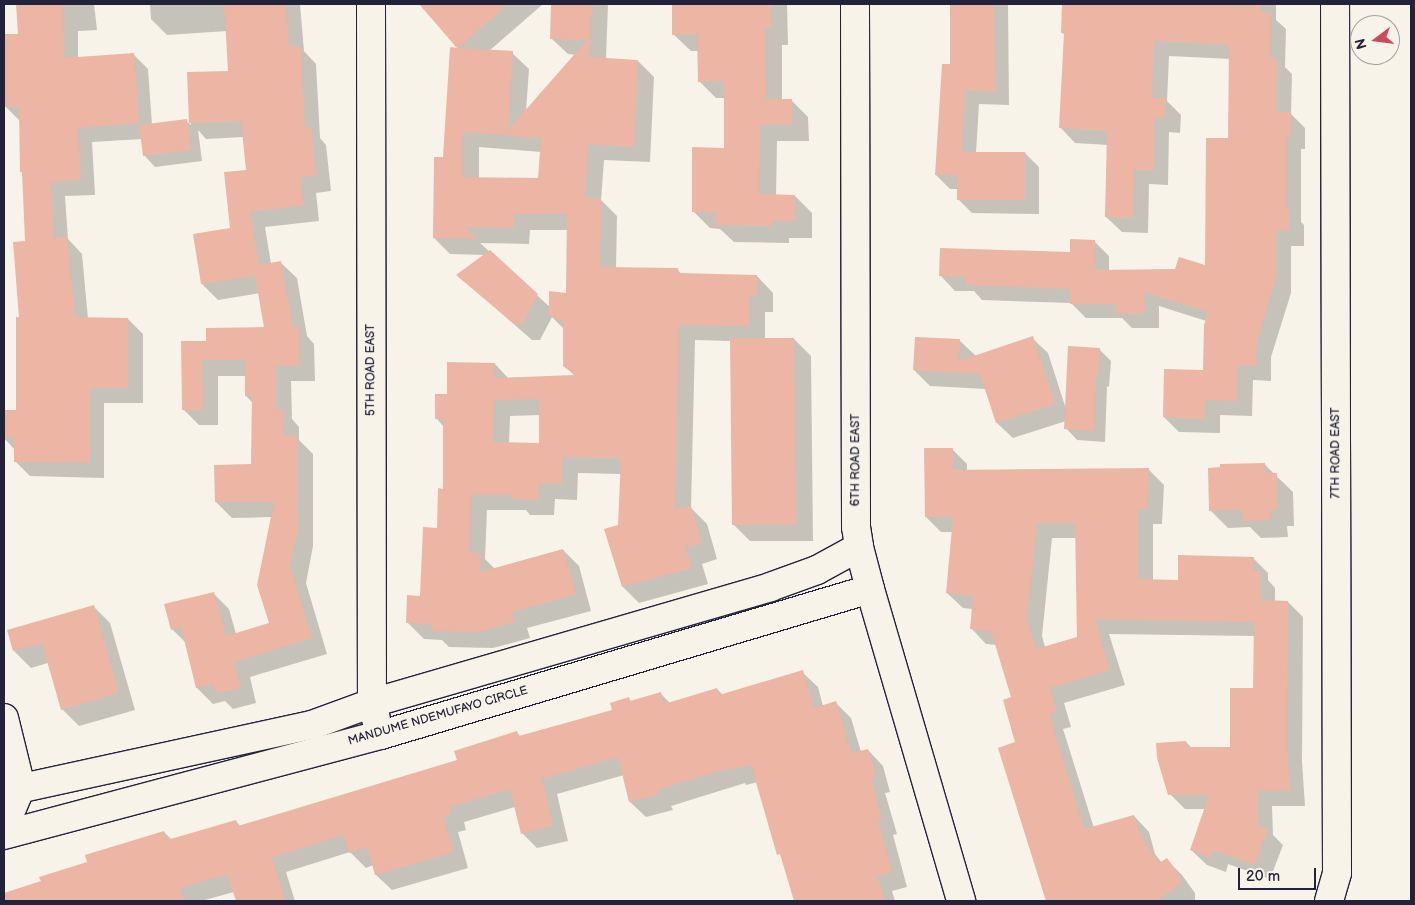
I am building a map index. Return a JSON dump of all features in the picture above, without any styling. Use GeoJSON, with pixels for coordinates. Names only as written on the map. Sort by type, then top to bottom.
{"type":"FeatureCollection","features":[{"type":"Feature","properties":{"kind":"street","name":"5TH ROAD EAST"},"geometry":{"type":"LineString","coordinates":[[371,4],[372,703],[381,735]]}},
{"type":"Feature","properties":{"kind":"street","name":"6TH ROAD EAST"},"geometry":{"type":"LineString","coordinates":[[855,4],[856,501],[859,547],[961,901]]}},
{"type":"Feature","properties":{"kind":"street","name":"7TH ROAD EAST"},"geometry":{"type":"LineString","coordinates":[[1329,901],[1337,873],[1335,4]]}},
{"type":"Feature","properties":{"kind":"street"},"geometry":{"type":"LineString","coordinates":[[12,790],[312,725],[372,703],[770,587],[817,570],[859,547]]}},
{"type":"Feature","properties":{"kind":"street","name":"MANDUME NDEMUFAYO CIRCLE"},"geometry":{"type":"LineString","coordinates":[[4,835],[381,735],[870,588]]}},
{"type":"Feature","properties":{"kind":"street"},"geometry":{"type":"LineString","coordinates":[[4,718],[12,790],[4,827]]}},
{"type":"Feature","properties":{"kind":"building"},"geometry":{"type":"Polygon","coordinates":[[[16,4],[63,4],[64,58],[134,53],[139,123],[78,128],[81,180],[51,182],[54,238],[67,237],[75,317],[128,318],[128,388],[90,388],[90,463],[14,462],[14,438],[4,438],[4,410],[16,410],[16,317],[19,317],[13,242],[25,241],[22,172],[20,172],[19,107],[4,107],[4,34],[18,34],[16,4]]]}},
{"type":"Feature","properties":{"kind":"building"},"geometry":{"type":"Polygon","coordinates":[[[224,4],[286,4],[289,47],[301,47],[305,128],[311,128],[316,176],[300,177],[304,206],[250,211],[259,265],[281,261],[293,327],[299,327],[299,366],[276,366],[276,409],[284,410],[283,436],[297,436],[298,530],[290,566],[312,638],[234,662],[241,688],[216,693],[213,684],[196,688],[181,627],[171,630],[164,604],[214,592],[226,636],[269,623],[257,585],[274,502],[215,502],[214,465],[251,464],[252,396],[245,396],[245,360],[202,360],[203,410],[182,410],[181,341],[206,341],[206,328],[264,327],[255,276],[201,284],[193,234],[230,228],[224,172],[246,170],[241,121],[189,123],[187,72],[228,71],[224,4]]]}},
{"type":"Feature","properties":{"kind":"building"},"geometry":{"type":"Polygon","coordinates":[[[419,4],[508,4],[458,48],[513,51],[508,130],[587,40],[550,39],[551,4],[592,4],[590,57],[638,60],[634,147],[588,144],[585,198],[601,199],[600,267],[678,268],[678,273],[757,275],[757,296],[750,296],[749,326],[679,325],[675,509],[691,506],[702,543],[686,547],[692,568],[622,587],[604,529],[618,525],[621,458],[562,457],[562,484],[539,483],[538,500],[513,499],[513,495],[471,495],[469,552],[481,553],[480,572],[563,549],[576,594],[512,612],[514,622],[476,632],[431,631],[432,624],[406,623],[407,595],[420,596],[423,527],[437,528],[438,488],[443,489],[443,419],[435,419],[435,394],[447,394],[447,362],[495,363],[495,378],[575,375],[563,366],[563,321],[549,316],[549,291],[566,293],[567,214],[514,214],[514,228],[465,227],[478,239],[433,238],[434,157],[443,157],[450,47],[457,48],[419,4]],[[463,132],[463,177],[538,178],[541,138],[463,132]],[[539,399],[494,400],[493,442],[539,443],[539,399]]]}},
{"type":"Feature","properties":{"kind":"building"},"geometry":{"type":"Polygon","coordinates":[[[672,4],[771,5],[771,28],[765,28],[766,99],[792,99],[792,124],[760,125],[759,194],[795,195],[795,221],[772,221],[772,226],[715,225],[716,212],[692,212],[692,147],[724,148],[724,81],[698,82],[697,34],[672,35],[672,4]]]}},
{"type":"Feature","properties":{"kind":"building"},"geometry":{"type":"Polygon","coordinates":[[[950,4],[994,4],[996,92],[965,90],[962,152],[1025,152],[1025,200],[957,200],[957,175],[935,175],[942,64],[950,64],[950,4]]]}},
{"type":"Feature","properties":{"kind":"building"},"geometry":{"type":"Polygon","coordinates":[[[1062,4],[1261,4],[1261,13],[1271,13],[1270,57],[1277,58],[1276,112],[1291,112],[1291,135],[1287,135],[1286,209],[1289,209],[1289,231],[1276,231],[1276,277],[1257,341],[1256,366],[1238,366],[1237,401],[1205,400],[1205,419],[1163,417],[1164,369],[1203,370],[1204,325],[1208,312],[1144,292],[1145,313],[1116,314],[1116,304],[1070,304],[1070,289],[966,285],[966,277],[939,276],[940,248],[1070,252],[1070,239],[1095,240],[1095,270],[1175,269],[1179,257],[1205,265],[1206,138],[1228,138],[1229,45],[1154,41],[1152,98],[1166,98],[1165,118],[1155,118],[1154,170],[1134,170],[1133,218],[1105,217],[1107,131],[1059,128],[1064,33],[1061,33],[1062,4]]]}},
{"type":"Feature","properties":{"kind":"building"},"geometry":{"type":"Polygon","coordinates":[[[187,119],[191,150],[143,156],[139,125],[187,119]]]}},
{"type":"Feature","properties":{"kind":"building"},"geometry":{"type":"Polygon","coordinates":[[[490,250],[538,294],[523,324],[514,324],[456,275],[490,250]]]}},
{"type":"Feature","properties":{"kind":"building"},"geometry":{"type":"Polygon","coordinates":[[[1033,336],[1055,404],[996,423],[980,374],[913,370],[915,337],[960,339],[959,361],[1033,336]]]}},
{"type":"Feature","properties":{"kind":"building"},"geometry":{"type":"Polygon","coordinates":[[[730,338],[794,338],[796,524],[732,525],[730,338]]]}},
{"type":"Feature","properties":{"kind":"building"},"geometry":{"type":"Polygon","coordinates":[[[1068,346],[1100,348],[1098,376],[1096,375],[1094,431],[1064,429],[1068,346]]]}},
{"type":"Feature","properties":{"kind":"building"},"geometry":{"type":"Polygon","coordinates":[[[924,448],[953,448],[953,470],[1149,468],[1147,510],[1138,509],[1138,579],[1178,580],[1178,555],[1254,557],[1253,571],[1260,571],[1260,600],[1288,601],[1287,746],[1290,791],[1258,791],[1258,825],[1268,829],[1255,865],[1213,850],[1211,858],[1190,850],[1209,795],[1168,795],[1157,758],[1156,743],[1186,741],[1187,747],[1230,747],[1230,688],[1253,688],[1254,622],[1095,619],[1110,670],[1050,688],[1057,712],[1049,714],[1084,829],[1134,815],[1141,837],[1159,863],[1167,858],[1180,876],[1180,884],[1157,901],[1046,901],[998,748],[1015,742],[1003,700],[1011,697],[991,631],[970,629],[973,596],[946,593],[953,517],[925,517],[924,448]],[[1037,523],[1027,620],[1036,649],[1077,637],[1075,523],[1037,523]]]}},
{"type":"Feature","properties":{"kind":"building"},"geometry":{"type":"Polygon","coordinates":[[[1265,463],[1265,473],[1277,473],[1277,510],[1271,510],[1271,520],[1242,521],[1242,510],[1209,511],[1208,468],[1220,467],[1220,464],[1265,463]]]}},
{"type":"Feature","properties":{"kind":"building"},"geometry":{"type":"Polygon","coordinates":[[[94,605],[119,693],[61,710],[42,643],[13,651],[7,630],[94,605]]]}},
{"type":"Feature","properties":{"kind":"building"},"geometry":{"type":"Polygon","coordinates":[[[803,670],[814,708],[836,701],[851,753],[868,749],[876,776],[871,778],[882,819],[878,820],[892,871],[877,876],[885,901],[794,901],[780,854],[777,855],[751,765],[730,770],[729,768],[657,790],[658,795],[629,802],[618,757],[542,779],[553,825],[521,834],[510,789],[449,807],[451,814],[443,817],[454,852],[375,875],[367,847],[349,853],[343,835],[272,857],[285,901],[236,901],[227,874],[180,888],[184,901],[4,901],[4,893],[41,881],[39,877],[87,862],[85,855],[164,831],[167,840],[236,820],[238,826],[457,760],[454,751],[517,731],[519,736],[612,710],[610,703],[629,697],[630,701],[661,692],[664,704],[717,688],[719,695],[803,670]]]}}]}
